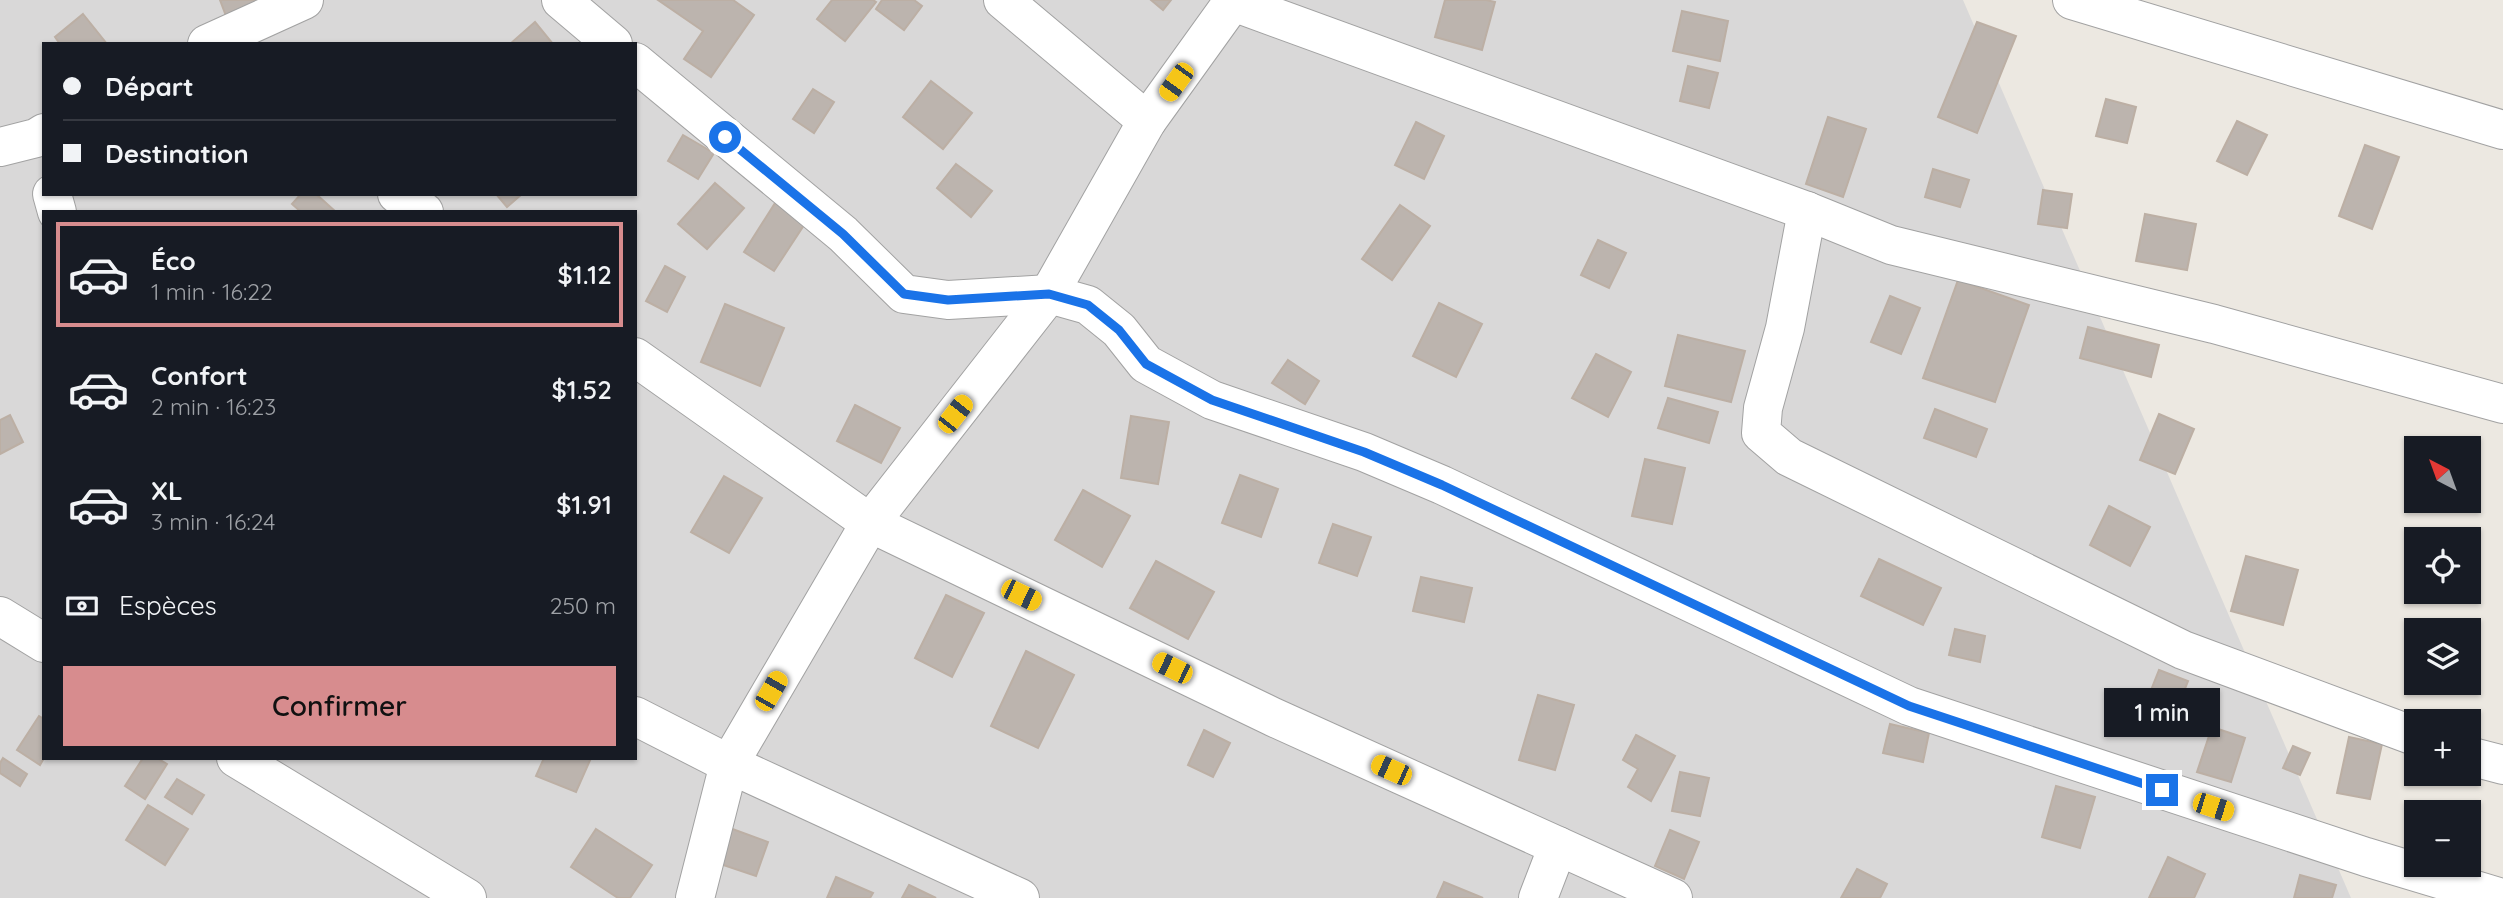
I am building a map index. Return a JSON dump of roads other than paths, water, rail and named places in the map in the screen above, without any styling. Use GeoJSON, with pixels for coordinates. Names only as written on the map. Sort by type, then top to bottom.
{"type":"FeatureCollection","features":[{"type":"Feature","properties":{"kind":"street"},"geometry":{"type":"LineString","coordinates":[[214,42],[304,0]]}},
{"type":"Feature","properties":{"kind":"street"},"geometry":{"type":"LineString","coordinates":[[561,0],[611,42]]}},
{"type":"Feature","properties":{"kind":"street"},"geometry":{"type":"LineString","coordinates":[[1003,0],[1147,121]]}},
{"type":"Feature","properties":{"kind":"street"},"geometry":{"type":"LineString","coordinates":[[2072,0],[2503,130]]}},
{"type":"Feature","properties":{"kind":"street"},"geometry":{"type":"LineString","coordinates":[[695,898],[729,764],[870,523],[1049,294],[1147,121],[1234,1],[1807,211],[1891,245],[2214,324],[2503,404]]}},
{"type":"Feature","properties":{"kind":"street"},"geometry":{"type":"LineString","coordinates":[[637,64],[843,234],[904,294],[948,300],[1049,294],[1088,305],[1119,330],[1146,364],[1212,400],[1364,452],[1442,485],[1909,706],[2365,857],[2502,898]]}},
{"type":"Feature","properties":{"kind":"street"},"geometry":{"type":"LineString","coordinates":[[400,196],[421,210]]}},
{"type":"Feature","properties":{"kind":"street"},"geometry":{"type":"LineString","coordinates":[[1807,211],[1785,328],[1763,408],[1761,433],[1789,457],[2183,650],[2404,732]]}},
{"type":"Feature","properties":{"kind":"street"},"geometry":{"type":"LineString","coordinates":[[637,358],[870,523],[1273,717],[1673,898]]}},
{"type":"Feature","properties":{"kind":"street"},"geometry":{"type":"LineString","coordinates":[[0,616],[42,642]]}},
{"type":"Feature","properties":{"kind":"street"},"geometry":{"type":"LineString","coordinates":[[637,717],[729,764],[1020,898]]}},
{"type":"Feature","properties":{"kind":"street"},"geometry":{"type":"LineString","coordinates":[[2481,759],[2503,765]]}},
{"type":"Feature","properties":{"kind":"street"},"geometry":{"type":"LineString","coordinates":[[239,760],[467,898]]}},
{"type":"Feature","properties":{"kind":"street"},"geometry":{"type":"LineString","coordinates":[[1538,898],[1558,846]]}}]}
